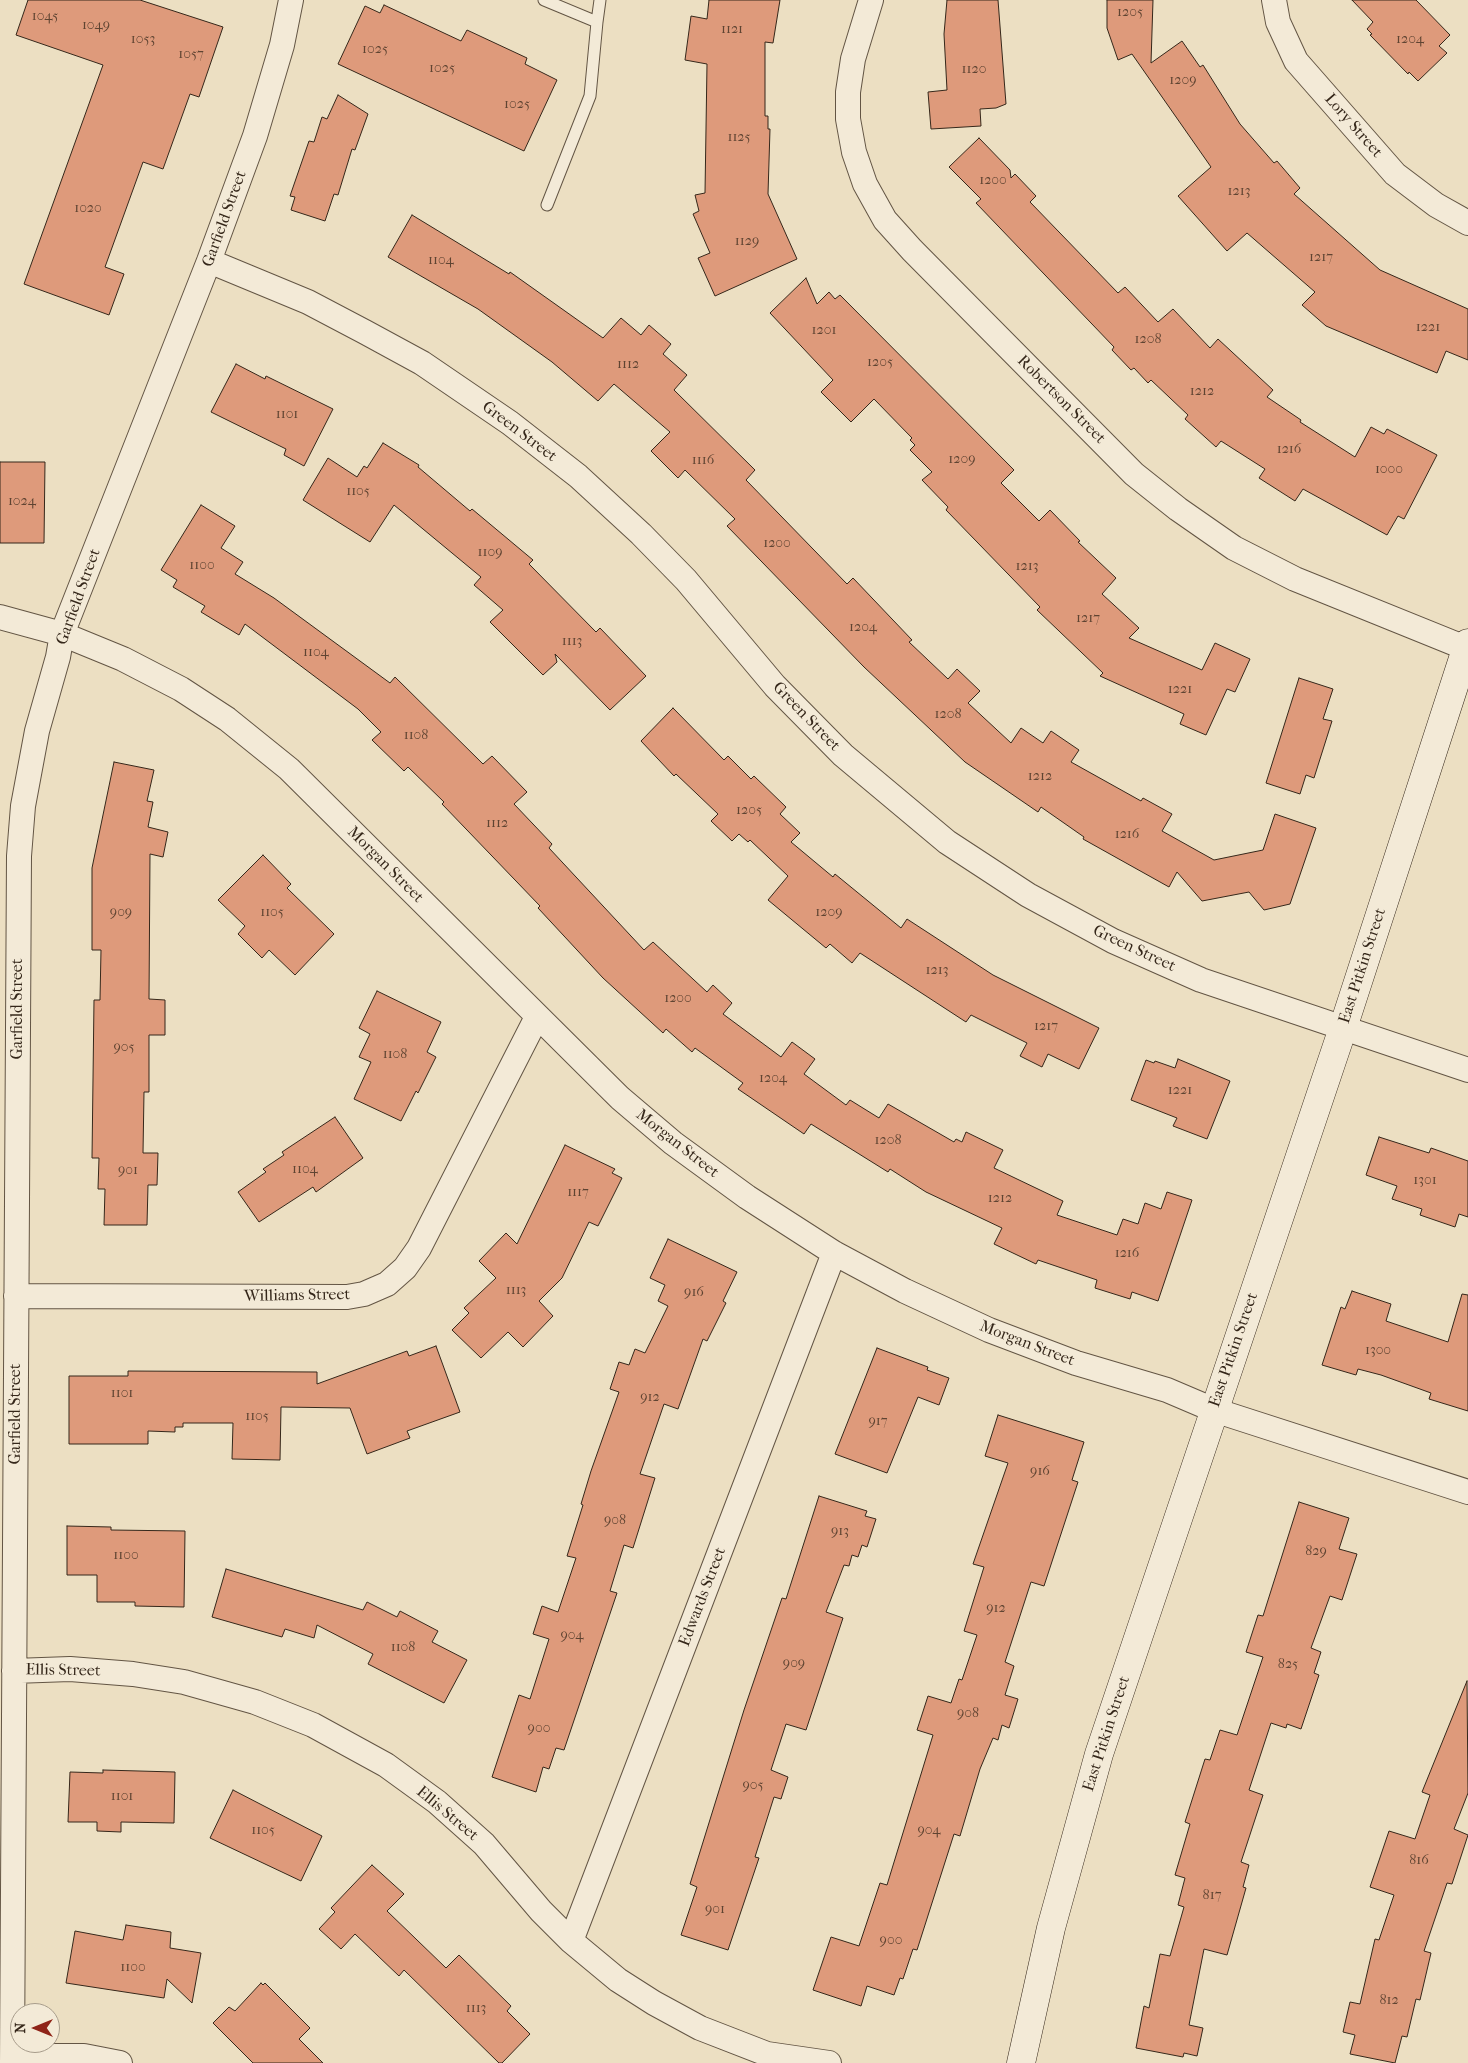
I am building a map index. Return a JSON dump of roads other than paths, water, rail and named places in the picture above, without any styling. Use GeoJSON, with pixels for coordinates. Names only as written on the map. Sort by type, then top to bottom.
{"type":"FeatureCollection","features":[{"type":"Feature","properties":{"kind":"street","name":"Garfield Street"},"geometry":{"type":"LineString","coordinates":[[12,2062],[19,856],[23,806],[37,731],[58,657],[62,634],[209,261],[255,136],[282,45],[290,0]]}},
{"type":"Feature","properties":{"kind":"street","name":"Robertson Street"},"geometry":{"type":"LineString","coordinates":[[871,0],[853,59],[848,92],[848,119],[854,152],[865,184],[885,220],[912,250],[1134,474],[1178,509],[1234,548],[1295,579],[1467,647]]}},
{"type":"Feature","properties":{"kind":"street","name":"Lory Street"},"geometry":{"type":"LineString","coordinates":[[1274,0],[1278,22],[1296,61],[1395,174],[1436,205],[1468,223]]}},
{"type":"Feature","properties":{"kind":"street","name":"Green Street"},"geometry":{"type":"LineString","coordinates":[[209,261],[308,302],[365,332],[422,363],[510,423],[578,476],[641,534],[686,580],[775,686],[843,755],[947,842],[1028,895],[1113,941],[1201,980],[1468,1070]]}},
{"type":"Feature","properties":{"kind":"street","name":"Morgan Street"},"geometry":{"type":"LineString","coordinates":[[0,617],[62,634],[123,658],[182,689],[227,719],[289,769],[620,1098],[673,1143],[746,1197],[834,1253],[905,1291],[989,1330],[1076,1363],[1166,1390],[1214,1410],[1468,1492]]}},
{"type":"Feature","properties":{"kind":"street","name":"East Pitkin Street"},"geometry":{"type":"LineString","coordinates":[[1021,2063],[1051,1928],[1099,1754],[1140,1637],[1214,1410],[1343,1028],[1467,647]]}},
{"type":"Feature","properties":{"kind":"street","name":"Williams Street"},"geometry":{"type":"LineString","coordinates":[[16,1296],[347,1297],[364,1294],[387,1284],[405,1268],[419,1248],[537,1017]]}},
{"type":"Feature","properties":{"kind":"street","name":"Edwards Street"},"geometry":{"type":"LineString","coordinates":[[571,1941],[834,1253]]}},
{"type":"Feature","properties":{"kind":"street","name":"Ellis Street"},"geometry":{"type":"LineString","coordinates":[[14,1671],[97,1671],[133,1674],[184,1682],[255,1702],[313,1725],[386,1766],[437,1802],[484,1844],[541,1911],[571,1941],[618,1980],[654,2003],[700,2028],[767,2054],[829,2063]]}},
{"type":"Feature","properties":{"kind":"street"},"geometry":{"type":"LineString","coordinates":[[12,2062],[48,2056],[84,2056],[120,2063]]}},
{"type":"Feature","properties":{"kind":"lane"},"geometry":{"type":"LineString","coordinates":[[544,0],[597,22]]}},
{"type":"Feature","properties":{"kind":"lane"},"geometry":{"type":"LineString","coordinates":[[547,205],[590,96],[600,0]]}}]}
